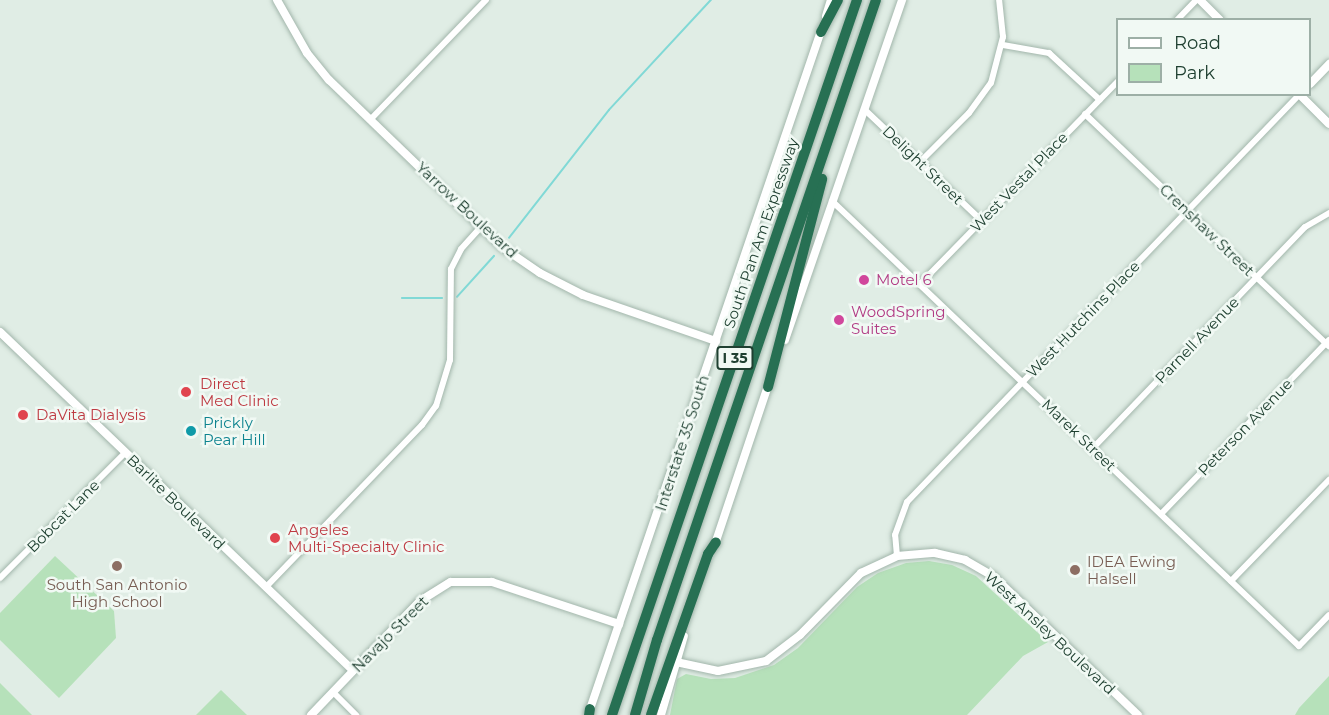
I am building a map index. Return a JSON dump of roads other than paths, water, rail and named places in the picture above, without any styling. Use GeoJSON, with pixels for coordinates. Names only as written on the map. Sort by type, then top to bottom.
{"type":"FeatureCollection","features":[{"type":"Feature","properties":{"kind":"highway"},"geometry":{"type":"LineString","coordinates":[[821,32],[838,0]]}},
{"type":"Feature","properties":{"kind":"highway","name":"South Pan Am Expressway"},"geometry":{"type":"LineString","coordinates":[[612,715],[857,0]]}},
{"type":"Feature","properties":{"kind":"highway","name":"I 35"},"geometry":{"type":"LineString","coordinates":[[635,715],[660,630],[876,0]]}},
{"type":"Feature","properties":{"kind":"highway"},"geometry":{"type":"LineString","coordinates":[[768,387],[857,56]]}},
{"type":"Feature","properties":{"kind":"highway"},"geometry":{"type":"LineString","coordinates":[[651,715],[708,554],[716,542]]}},
{"type":"Feature","properties":{"kind":"main road","name":"Interstate 35 South"},"geometry":{"type":"LineString","coordinates":[[589,713],[831,0]]}},
{"type":"Feature","properties":{"kind":"main road"},"geometry":{"type":"LineString","coordinates":[[661,715],[676,662],[768,387],[902,0]]}},
{"type":"Feature","properties":{"kind":"main road"},"geometry":{"type":"LineString","coordinates":[[1198,0],[1218,18]]}},
{"type":"Feature","properties":{"kind":"main road"},"geometry":{"type":"LineString","coordinates":[[1300,96],[1329,124]]}},
{"type":"Feature","properties":{"kind":"street","name":"Yarrow Boulevard"},"geometry":{"type":"LineString","coordinates":[[277,0],[312,61],[481,227],[518,259],[567,287],[716,341]]}},
{"type":"Feature","properties":{"kind":"street"},"geometry":{"type":"LineString","coordinates":[[370,120],[486,0]]}},
{"type":"Feature","properties":{"kind":"street"},"geometry":{"type":"LineString","coordinates":[[920,162],[981,98],[996,72],[1003,45],[999,0]]}},
{"type":"Feature","properties":{"kind":"street"},"geometry":{"type":"LineString","coordinates":[[1179,18],[1198,0]]}},
{"type":"Feature","properties":{"kind":"street"},"geometry":{"type":"LineString","coordinates":[[1003,45],[1049,53],[1100,100]]}},
{"type":"Feature","properties":{"kind":"street"},"geometry":{"type":"LineString","coordinates":[[1311,83],[1329,64]]}},
{"type":"Feature","properties":{"kind":"street","name":"West Vestal Place"},"geometry":{"type":"LineString","coordinates":[[920,284],[1116,83]]}},
{"type":"Feature","properties":{"kind":"street","name":"West Hutchins Place"},"geometry":{"type":"LineString","coordinates":[[897,556],[895,535],[907,502],[1298,96]]}},
{"type":"Feature","properties":{"kind":"street","name":"Delight Street"},"geometry":{"type":"LineString","coordinates":[[864,109],[982,221]]}},
{"type":"Feature","properties":{"kind":"street","name":"Crenshaw Street"},"geometry":{"type":"LineString","coordinates":[[1085,114],[1328,343]]}},
{"type":"Feature","properties":{"kind":"street","name":"Marek Street"},"geometry":{"type":"LineString","coordinates":[[832,201],[1299,646],[1329,615]]}},
{"type":"Feature","properties":{"kind":"street","name":"Parnell Avenue"},"geometry":{"type":"LineString","coordinates":[[1093,448],[1312,221],[1329,213]]}},
{"type":"Feature","properties":{"kind":"street"},"geometry":{"type":"LineString","coordinates":[[266,587],[422,425],[436,406],[450,360],[451,269],[461,249],[481,227]]}},
{"type":"Feature","properties":{"kind":"street","name":"Barlite Boulevard"},"geometry":{"type":"LineString","coordinates":[[0,332],[353,671]]}},
{"type":"Feature","properties":{"kind":"street","name":"Peterson Avenue"},"geometry":{"type":"LineString","coordinates":[[1161,514],[1328,343]]}},
{"type":"Feature","properties":{"kind":"street","name":"Bobcat Lane"},"geometry":{"type":"LineString","coordinates":[[0,578],[125,453]]}},
{"type":"Feature","properties":{"kind":"street"},"geometry":{"type":"LineString","coordinates":[[1231,581],[1329,480]]}},
{"type":"Feature","properties":{"kind":"street","name":"West Ansley Boulevard"},"geometry":{"type":"LineString","coordinates":[[676,662],[718,671],[766,661],[800,635],[861,573],[897,556],[935,553],[980,567],[1138,715]]}},
{"type":"Feature","properties":{"kind":"street","name":"Navajo Street"},"geometry":{"type":"LineString","coordinates":[[311,715],[420,601],[451,582],[492,582],[619,624]]}},
{"type":"Feature","properties":{"kind":"street"},"geometry":{"type":"LineString","coordinates":[[333,692],[356,715]]}},
{"type":"Feature","properties":{"kind":"waterway"},"geometry":{"type":"LineString","coordinates":[[509,238],[609,110],[711,0]]}},
{"type":"Feature","properties":{"kind":"waterway"},"geometry":{"type":"LineString","coordinates":[[457,297],[494,256]]}},
{"type":"Feature","properties":{"kind":"waterway"},"geometry":{"type":"LineString","coordinates":[[402,298],[442,298]]}},
{"type":"Feature","properties":{"kind":"place","name":"Motel 6"},"geometry":{"type":"Point","coordinates":[864,280]}},
{"type":"Feature","properties":{"kind":"place","name":"WoodSpring Suites"},"geometry":{"type":"Point","coordinates":[839,320]}},
{"type":"Feature","properties":{"kind":"place","name":"Direct Med Clinic"},"geometry":{"type":"Point","coordinates":[186,392]}},
{"type":"Feature","properties":{"kind":"place","name":"DaVita Dialysis"},"geometry":{"type":"Point","coordinates":[23,415]}},
{"type":"Feature","properties":{"kind":"place","name":"Prickly Pear Hill"},"geometry":{"type":"Point","coordinates":[191,431]}},
{"type":"Feature","properties":{"kind":"place","name":"Angeles Multi-Specialty Clinic"},"geometry":{"type":"Point","coordinates":[275,538]}},
{"type":"Feature","properties":{"kind":"place","name":"South San Antonio High School"},"geometry":{"type":"Point","coordinates":[117,566]}},
{"type":"Feature","properties":{"kind":"place","name":"IDEA Ewing Halsell"},"geometry":{"type":"Point","coordinates":[1075,570]}}]}
